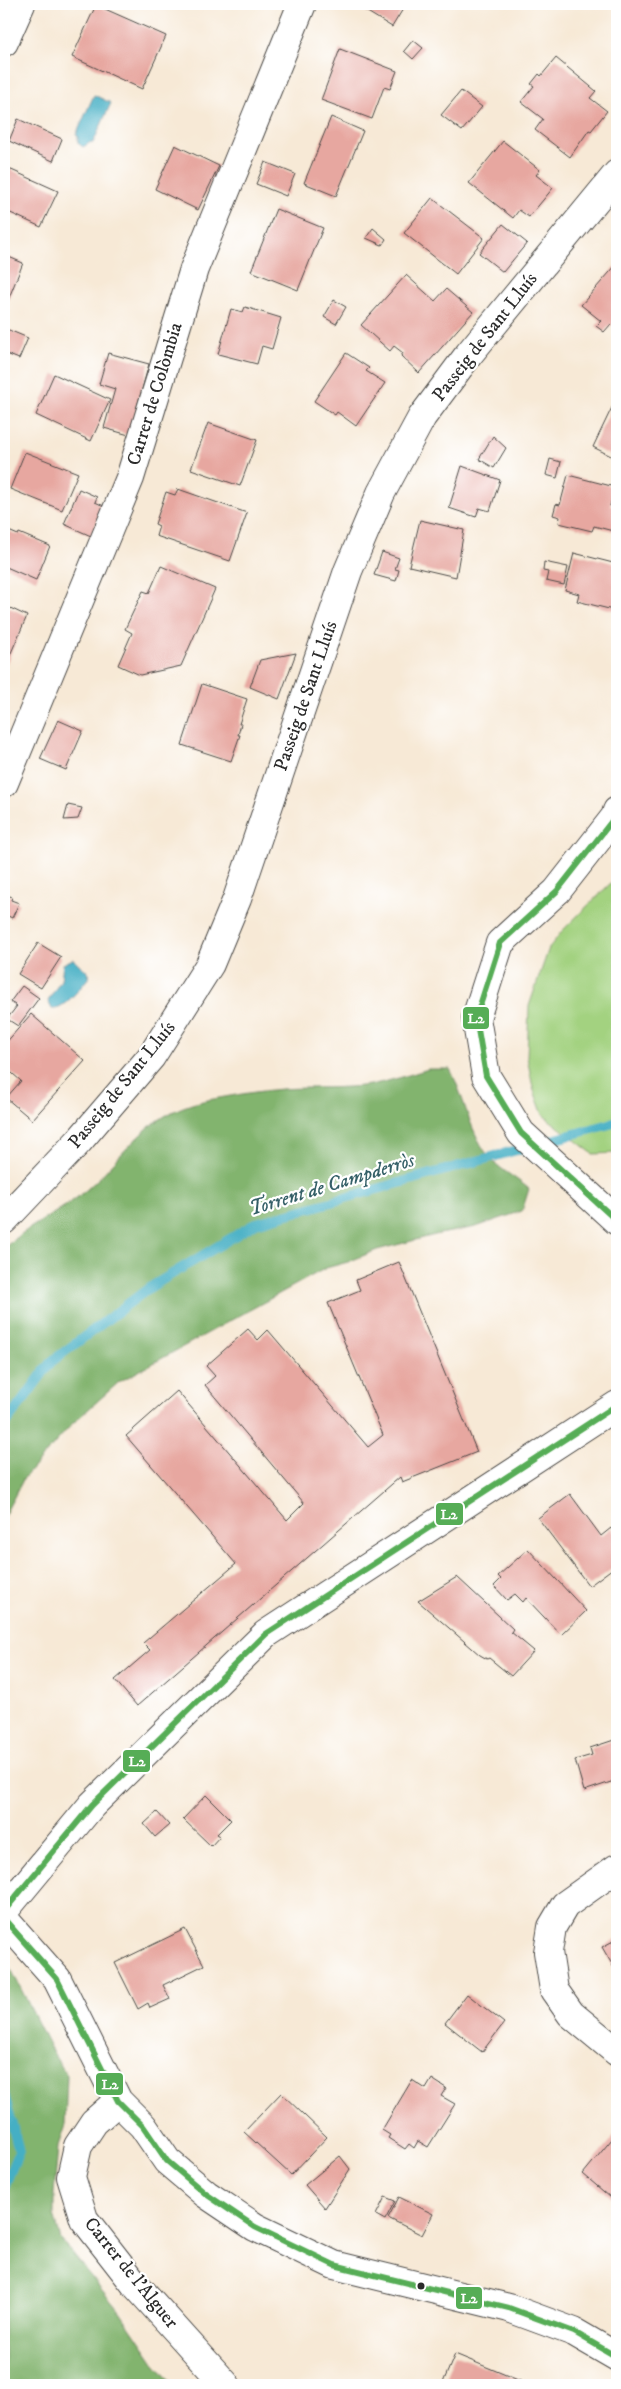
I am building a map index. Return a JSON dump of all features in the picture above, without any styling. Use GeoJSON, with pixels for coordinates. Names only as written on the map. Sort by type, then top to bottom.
{"type":"FeatureCollection","features":[{"type":"Feature","properties":{"kind":"street"},"geometry":{"type":"LineString","coordinates":[[4,42],[21,4]]}},
{"type":"Feature","properties":{"kind":"street","name":"Carrer de Colòmbia"},"geometry":{"type":"LineString","coordinates":[[4,784],[130,478],[194,268],[302,4]]}},
{"type":"Feature","properties":{"kind":"street","name":"Passeig de Sant Lluís"},"geometry":{"type":"LineString","coordinates":[[4,1220],[79,1141],[151,1056],[210,964],[237,900],[348,571],[381,493],[428,409],[469,354],[617,174]]}},
{"type":"Feature","properties":{"kind":"street"},"geometry":{"type":"LineString","coordinates":[[617,811],[615,817],[557,890],[500,943],[476,1018],[486,1076],[521,1133],[617,1221]]}},
{"type":"Feature","properties":{"kind":"street"},"geometry":{"type":"LineString","coordinates":[[4,1911],[92,1805],[266,1634],[617,1405]]}},
{"type":"Feature","properties":{"kind":"street"},"geometry":{"type":"LineString","coordinates":[[617,1868],[564,1905],[552,1927],[548,1952],[554,1990],[572,2014],[617,2052]]}},
{"type":"Feature","properties":{"kind":"street"},"geometry":{"type":"LineString","coordinates":[[4,1919],[57,1979],[118,2101],[143,2126],[167,2161],[206,2194],[255,2227],[334,2265],[509,2308],[574,2332],[617,2357]]}},
{"type":"Feature","properties":{"kind":"street","name":"Carrer de l'Alguer"},"geometry":{"type":"LineString","coordinates":[[118,2101],[94,2122],[78,2146],[71,2177],[84,2219],[134,2283],[226,2385]]}},
{"type":"Feature","properties":{"kind":"green space"},"geometry":{"type":"Polygon","coordinates":[[[617,877],[617,1153],[593,1154],[543,1115],[533,1088],[527,1057],[529,1006],[549,948],[562,931],[617,877]]]}},
{"type":"Feature","properties":{"kind":"green space"},"geometry":{"type":"Polygon","coordinates":[[[428,1069],[450,1069],[478,1140],[484,1150],[496,1164],[529,1189],[522,1211],[476,1227],[377,1250],[348,1262],[326,1268],[119,1382],[72,1424],[24,1478],[4,1516],[4,1248],[79,1196],[148,1128],[182,1108],[203,1101],[263,1091],[370,1085],[428,1069]]]}},
{"type":"Feature","properties":{"kind":"green space"},"geometry":{"type":"Polygon","coordinates":[[[4,1955],[54,2055],[67,2075],[65,2125],[58,2146],[54,2194],[54,2215],[61,2240],[120,2312],[154,2362],[173,2385],[4,2385],[4,1955]]]}},
{"type":"Feature","properties":{"kind":"water"},"geometry":{"type":"Polygon","coordinates":[[[94,95],[111,103],[93,143],[91,142],[83,147],[78,143],[78,136],[76,135],[94,95]]]}},
{"type":"Feature","properties":{"kind":"water"},"geometry":{"type":"Polygon","coordinates":[[[73,959],[88,972],[89,977],[68,1001],[52,1009],[48,1001],[61,980],[63,964],[73,959]]]}},
{"type":"Feature","properties":{"kind":"building"},"geometry":{"type":"Polygon","coordinates":[[[406,4],[392,27],[356,5],[406,4]]]}},
{"type":"Feature","properties":{"kind":"building"},"geometry":{"type":"Polygon","coordinates":[[[96,5],[166,36],[142,89],[72,57],[96,5]]]}},
{"type":"Feature","properties":{"kind":"building"},"geometry":{"type":"Polygon","coordinates":[[[413,40],[423,48],[413,59],[404,51],[413,40]]]}},
{"type":"Feature","properties":{"kind":"building"},"geometry":{"type":"Polygon","coordinates":[[[340,49],[397,71],[390,89],[384,87],[372,119],[321,100],[340,49]]]}},
{"type":"Feature","properties":{"kind":"building"},"geometry":{"type":"Polygon","coordinates":[[[556,58],[596,91],[590,98],[607,111],[591,131],[589,130],[570,157],[535,130],[543,119],[521,102],[534,86],[531,84],[539,74],[541,76],[556,58]]]}},
{"type":"Feature","properties":{"kind":"building"},"geometry":{"type":"Polygon","coordinates":[[[461,91],[482,107],[462,131],[441,115],[461,91]]]}},
{"type":"Feature","properties":{"kind":"building"},"geometry":{"type":"Polygon","coordinates":[[[331,117],[363,131],[336,196],[304,183],[331,117]]]}},
{"type":"Feature","properties":{"kind":"building"},"geometry":{"type":"Polygon","coordinates":[[[18,119],[62,139],[53,161],[9,141],[18,119]]]}},
{"type":"Feature","properties":{"kind":"building"},"geometry":{"type":"Polygon","coordinates":[[[503,141],[540,170],[536,175],[553,188],[529,217],[519,210],[513,218],[469,183],[503,141]]]}},
{"type":"Feature","properties":{"kind":"building"},"geometry":{"type":"Polygon","coordinates":[[[175,145],[219,166],[198,210],[155,189],[175,145]]]}},
{"type":"Feature","properties":{"kind":"building"},"geometry":{"type":"Polygon","coordinates":[[[265,162],[295,174],[286,196],[256,184],[265,162]]]}},
{"type":"Feature","properties":{"kind":"building"},"geometry":{"type":"Polygon","coordinates":[[[7,168],[58,191],[41,227],[4,210],[4,177],[7,168]]]}},
{"type":"Feature","properties":{"kind":"building"},"geometry":{"type":"Polygon","coordinates":[[[432,198],[484,238],[456,274],[404,233],[432,198]]]}},
{"type":"Feature","properties":{"kind":"building"},"geometry":{"type":"Polygon","coordinates":[[[276,209],[323,228],[298,290],[251,271],[276,209]]]}},
{"type":"Feature","properties":{"kind":"building"},"geometry":{"type":"Polygon","coordinates":[[[503,224],[527,243],[503,272],[479,253],[503,224]]]}},
{"type":"Feature","properties":{"kind":"building"},"geometry":{"type":"Polygon","coordinates":[[[373,228],[386,239],[382,245],[366,238],[373,228]]]}},
{"type":"Feature","properties":{"kind":"building"},"geometry":{"type":"Polygon","coordinates":[[[4,255],[23,263],[6,305],[4,305],[4,255]]]}},
{"type":"Feature","properties":{"kind":"building"},"geometry":{"type":"Polygon","coordinates":[[[617,264],[617,325],[615,328],[611,324],[604,332],[596,326],[601,321],[581,305],[617,264]]]}},
{"type":"Feature","properties":{"kind":"building"},"geometry":{"type":"Polygon","coordinates":[[[406,275],[435,301],[446,289],[473,312],[419,373],[401,356],[403,353],[394,346],[390,351],[361,325],[406,275]]]}},
{"type":"Feature","properties":{"kind":"building"},"geometry":{"type":"Polygon","coordinates":[[[334,300],[346,307],[336,324],[324,317],[334,300]]]}},
{"type":"Feature","properties":{"kind":"building"},"geometry":{"type":"Polygon","coordinates":[[[245,307],[281,318],[272,349],[262,346],[257,364],[218,354],[231,309],[243,312],[245,307]]]}},
{"type":"Feature","properties":{"kind":"building"},"geometry":{"type":"Polygon","coordinates":[[[4,328],[28,338],[19,359],[4,353],[4,328]]]}},
{"type":"Feature","properties":{"kind":"building"},"geometry":{"type":"Polygon","coordinates":[[[108,353],[149,364],[129,435],[104,428],[115,389],[99,384],[108,353]]]}},
{"type":"Feature","properties":{"kind":"building"},"geometry":{"type":"Polygon","coordinates":[[[346,353],[369,368],[366,371],[385,383],[356,426],[337,412],[335,415],[314,401],[346,353]]]}},
{"type":"Feature","properties":{"kind":"building"},"geometry":{"type":"Polygon","coordinates":[[[54,374],[110,400],[91,441],[36,415],[54,374]]]}},
{"type":"Feature","properties":{"kind":"building"},"geometry":{"type":"Polygon","coordinates":[[[617,397],[617,459],[593,447],[617,397]]]}},
{"type":"Feature","properties":{"kind":"building"},"geometry":{"type":"Polygon","coordinates":[[[208,423],[257,440],[240,486],[191,469],[208,423]]]}},
{"type":"Feature","properties":{"kind":"building"},"geometry":{"type":"Polygon","coordinates":[[[493,436],[506,448],[494,468],[479,459],[493,436]]]}},
{"type":"Feature","properties":{"kind":"building"},"geometry":{"type":"Polygon","coordinates":[[[25,452],[78,473],[62,510],[10,489],[25,452]]]}},
{"type":"Feature","properties":{"kind":"building"},"geometry":{"type":"Polygon","coordinates":[[[550,459],[561,462],[557,478],[546,475],[550,459]]]}},
{"type":"Feature","properties":{"kind":"building"},"geometry":{"type":"Polygon","coordinates":[[[462,466],[500,480],[490,511],[479,508],[476,517],[449,508],[462,466]]]}},
{"type":"Feature","properties":{"kind":"building"},"geometry":{"type":"Polygon","coordinates":[[[568,475],[615,487],[610,506],[616,507],[613,517],[617,517],[613,531],[594,526],[592,531],[559,523],[560,517],[553,515],[556,504],[560,505],[568,475]]]}},
{"type":"Feature","properties":{"kind":"building"},"geometry":{"type":"Polygon","coordinates":[[[79,489],[97,497],[95,502],[104,506],[91,536],[64,524],[79,489]]]}},
{"type":"Feature","properties":{"kind":"building"},"geometry":{"type":"Polygon","coordinates":[[[178,489],[247,513],[230,561],[156,536],[159,526],[155,524],[166,492],[175,495],[178,489]]]}},
{"type":"Feature","properties":{"kind":"building"},"geometry":{"type":"Polygon","coordinates":[[[420,520],[464,530],[456,577],[409,566],[420,520]]]}},
{"type":"Feature","properties":{"kind":"building"},"geometry":{"type":"Polygon","coordinates":[[[4,529],[50,546],[36,580],[4,566],[4,529]]]}},
{"type":"Feature","properties":{"kind":"building"},"geometry":{"type":"Polygon","coordinates":[[[382,552],[399,558],[395,569],[399,570],[396,581],[374,575],[382,552]]]}},
{"type":"Feature","properties":{"kind":"building"},"geometry":{"type":"Polygon","coordinates":[[[574,553],[617,564],[617,611],[577,601],[579,594],[565,590],[574,553]]]}},
{"type":"Feature","properties":{"kind":"building"},"geometry":{"type":"Polygon","coordinates":[[[544,562],[568,567],[564,585],[546,581],[548,572],[543,571],[544,562]]]}},
{"type":"Feature","properties":{"kind":"building"},"geometry":{"type":"Polygon","coordinates":[[[161,566],[215,589],[181,666],[140,675],[118,665],[132,633],[125,629],[143,591],[149,593],[161,566]]]}},
{"type":"Feature","properties":{"kind":"building"},"geometry":{"type":"Polygon","coordinates":[[[4,605],[27,616],[4,669],[4,605]]]}},
{"type":"Feature","properties":{"kind":"building"},"geometry":{"type":"Polygon","coordinates":[[[296,653],[279,699],[250,687],[260,660],[296,653]]]}},
{"type":"Feature","properties":{"kind":"building"},"geometry":{"type":"Polygon","coordinates":[[[202,684],[247,699],[239,724],[241,724],[238,735],[240,735],[231,761],[182,745],[202,684]]]}},
{"type":"Feature","properties":{"kind":"building"},"geometry":{"type":"Polygon","coordinates":[[[58,720],[83,731],[66,770],[40,759],[58,720]]]}},
{"type":"Feature","properties":{"kind":"building"},"geometry":{"type":"Polygon","coordinates":[[[68,805],[82,808],[78,819],[64,820],[68,805]]]}},
{"type":"Feature","properties":{"kind":"building"},"geometry":{"type":"Polygon","coordinates":[[[5,894],[12,897],[11,900],[19,903],[12,918],[4,914],[5,894]]]}},
{"type":"Feature","properties":{"kind":"building"},"geometry":{"type":"Polygon","coordinates":[[[38,943],[61,957],[41,988],[18,974],[38,943]]]}},
{"type":"Feature","properties":{"kind":"building"},"geometry":{"type":"Polygon","coordinates":[[[22,986],[39,998],[18,1026],[7,1019],[17,1006],[10,1002],[22,986]]]}},
{"type":"Feature","properties":{"kind":"building"},"geometry":{"type":"Polygon","coordinates":[[[31,1014],[85,1061],[32,1120],[6,1098],[21,1081],[4,1066],[4,1045],[31,1014]]]}},
{"type":"Feature","properties":{"kind":"building"},"geometry":{"type":"Polygon","coordinates":[[[399,1262],[477,1452],[402,1482],[400,1477],[137,1706],[115,1680],[150,1650],[143,1643],[236,1564],[126,1436],[177,1391],[287,1520],[304,1503],[205,1385],[215,1376],[206,1366],[248,1329],[258,1340],[268,1330],[368,1447],[383,1435],[328,1303],[360,1290],[356,1280],[399,1262]]]}},
{"type":"Feature","properties":{"kind":"building"},"geometry":{"type":"Polygon","coordinates":[[[570,1494],[601,1536],[611,1528],[617,1536],[617,1565],[589,1586],[538,1518],[570,1494]]]}},
{"type":"Feature","properties":{"kind":"building"},"geometry":{"type":"Polygon","coordinates":[[[528,1549],[586,1611],[561,1635],[526,1598],[523,1602],[515,1594],[507,1600],[494,1586],[501,1579],[498,1576],[528,1549]]]}},
{"type":"Feature","properties":{"kind":"building"},"geometry":{"type":"Polygon","coordinates":[[[457,1577],[513,1629],[511,1632],[534,1651],[511,1676],[489,1658],[487,1659],[480,1655],[418,1601],[457,1577]]]}},
{"type":"Feature","properties":{"kind":"building"},"geometry":{"type":"Polygon","coordinates":[[[617,1739],[617,1780],[584,1791],[575,1760],[592,1755],[590,1748],[617,1739]]]}},
{"type":"Feature","properties":{"kind":"building"},"geometry":{"type":"Polygon","coordinates":[[[206,1795],[231,1820],[217,1834],[220,1836],[211,1846],[183,1819],[206,1795]]]}},
{"type":"Feature","properties":{"kind":"building"},"geometry":{"type":"Polygon","coordinates":[[[157,1812],[169,1825],[155,1837],[144,1824],[157,1812]]]}},
{"type":"Feature","properties":{"kind":"building"},"geometry":{"type":"Polygon","coordinates":[[[185,1929],[204,1965],[163,1985],[170,1999],[150,2008],[148,2003],[138,2009],[115,1963],[185,1929]]]}},
{"type":"Feature","properties":{"kind":"building"},"geometry":{"type":"Polygon","coordinates":[[[617,1939],[617,1973],[602,1947],[617,1939]]]}},
{"type":"Feature","properties":{"kind":"building"},"geometry":{"type":"Polygon","coordinates":[[[467,1994],[504,2023],[482,2052],[445,2023],[467,1994]]]}},
{"type":"Feature","properties":{"kind":"building"},"geometry":{"type":"Polygon","coordinates":[[[432,2079],[446,2088],[441,2096],[455,2104],[428,2147],[418,2141],[414,2148],[409,2144],[405,2149],[388,2138],[390,2135],[382,2130],[412,2080],[426,2089],[432,2079]]]}},
{"type":"Feature","properties":{"kind":"building"},"geometry":{"type":"Polygon","coordinates":[[[281,2093],[327,2137],[291,2175],[244,2132],[281,2093]]]}},
{"type":"Feature","properties":{"kind":"building"},"geometry":{"type":"Polygon","coordinates":[[[617,2133],[617,2203],[583,2174],[617,2133]]]}},
{"type":"Feature","properties":{"kind":"building"},"geometry":{"type":"Polygon","coordinates":[[[340,2156],[350,2169],[325,2208],[305,2185],[340,2156]]]}},
{"type":"Feature","properties":{"kind":"building"},"geometry":{"type":"Polygon","coordinates":[[[385,2197],[395,2201],[385,2220],[376,2215],[385,2197]]]}},
{"type":"Feature","properties":{"kind":"building"},"geometry":{"type":"Polygon","coordinates":[[[399,2197],[433,2214],[422,2235],[388,2218],[399,2197]]]}},
{"type":"Feature","properties":{"kind":"building"},"geometry":{"type":"Polygon","coordinates":[[[455,2354],[489,2368],[530,2385],[442,2385],[455,2354]]]}},
{"type":"Feature","properties":{"kind":"waterway","name":"Torrent de Campderròs"},"geometry":{"type":"LineString","coordinates":[[4,1426],[51,1362],[149,1288],[256,1223],[617,1122]]}},
{"type":"Feature","properties":{"kind":"waterway","name":"Torrent de Campderròs"},"geometry":{"type":"LineString","coordinates":[[4,2094],[19,2151],[4,2187]]}},
{"type":"Feature","properties":{"kind":"transit line","name":"L2"},"geometry":{"type":"LineString","coordinates":[[617,811],[615,817],[557,891],[500,943],[476,1018],[486,1076],[521,1133],[617,1221]]}},
{"type":"Feature","properties":{"kind":"transit line","name":"L2"},"geometry":{"type":"LineString","coordinates":[[4,1911],[92,1805],[266,1634],[617,1405]]}},
{"type":"Feature","properties":{"kind":"transit line","name":"L2"},"geometry":{"type":"LineString","coordinates":[[4,1919],[57,1979],[118,2101],[143,2126],[167,2161],[206,2194],[255,2227],[334,2265],[509,2308],[574,2332],[617,2357]]}}]}
